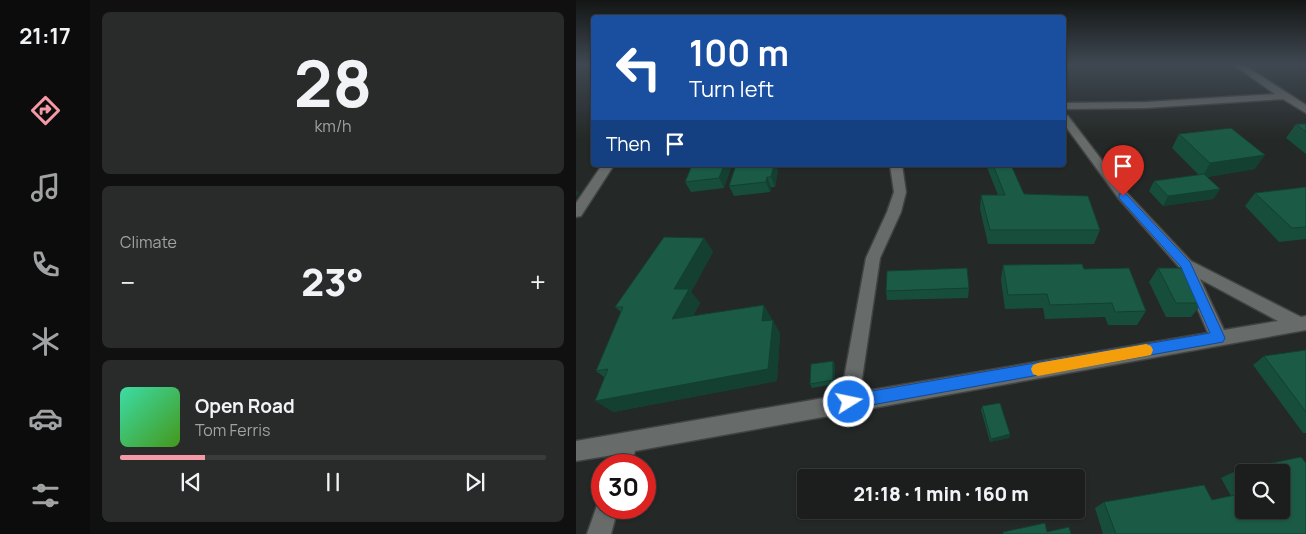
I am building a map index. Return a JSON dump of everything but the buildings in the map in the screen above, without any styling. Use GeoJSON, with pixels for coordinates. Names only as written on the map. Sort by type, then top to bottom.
{"type":"FeatureCollection","features":[{"type":"Feature","properties":{"kind":"street"},"geometry":{"type":"LineString","coordinates":[[1274,90],[1306,110]]}},
{"type":"Feature","properties":{"kind":"street"},"geometry":{"type":"LineString","coordinates":[[1066,106],[1146,105],[1283,96]]}},
{"type":"Feature","properties":{"kind":"street"},"geometry":{"type":"LineString","coordinates":[[1066,121],[1123,196],[1186,265],[1218,338]]}},
{"type":"Feature","properties":{"kind":"street"},"geometry":{"type":"LineString","coordinates":[[576,213],[607,167]]}},
{"type":"Feature","properties":{"kind":"street"},"geometry":{"type":"LineString","coordinates":[[849,402],[872,258],[894,212],[900,192],[896,167]]}},
{"type":"Feature","properties":{"kind":"street"},"geometry":{"type":"LineString","coordinates":[[1186,265],[1302,323]]}},
{"type":"Feature","properties":{"kind":"street"},"geometry":{"type":"LineString","coordinates":[[576,450],[1302,323]]}},
{"type":"Feature","properties":{"kind":"street"},"geometry":{"type":"LineString","coordinates":[[623,454],[627,442]]}},
{"type":"Feature","properties":{"kind":"street"},"geometry":{"type":"LineString","coordinates":[[599,534],[604,519]]}},
{"type":"Feature","properties":{"kind":"slow traffic"},"geometry":{"type":"LineString","coordinates":[[1038,369],[1146,350]]}},
{"type":"Feature","properties":{"kind":"route"},"geometry":{"type":"LineString","coordinates":[[849,402],[1218,338],[1186,265],[1123,196]]}}]}
